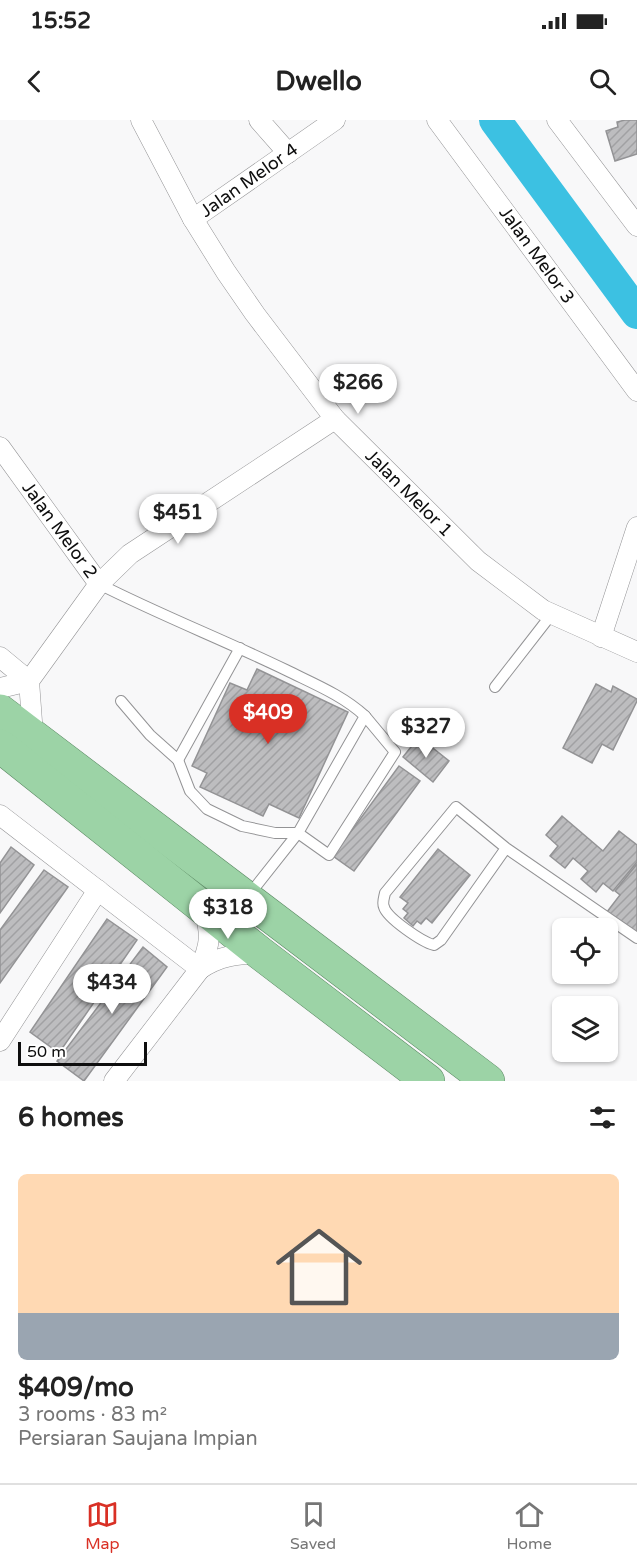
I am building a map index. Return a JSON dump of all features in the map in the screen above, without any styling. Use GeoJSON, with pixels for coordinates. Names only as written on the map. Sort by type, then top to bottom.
{"type":"FeatureCollection","features":[{"type":"Feature","properties":{"kind":"highway"},"geometry":{"type":"LineString","coordinates":[[0,711],[488,1081]]}},
{"type":"Feature","properties":{"kind":"highway"},"geometry":{"type":"LineString","coordinates":[[0,746],[260,953],[428,1081]]}},
{"type":"Feature","properties":{"kind":"street","name":"Jalan Melor 1"},"geometry":{"type":"LineString","coordinates":[[141,120],[193,219],[255,314],[335,419],[478,561],[551,615],[637,652]]}},
{"type":"Feature","properties":{"kind":"street"},"geometry":{"type":"LineString","coordinates":[[259,120],[288,153]]}},
{"type":"Feature","properties":{"kind":"street","name":"Jalan Melor 4"},"geometry":{"type":"LineString","coordinates":[[193,219],[335,120]]}},
{"type":"Feature","properties":{"kind":"street","name":"Jalan Melor 3"},"geometry":{"type":"LineString","coordinates":[[437,120],[637,391]]}},
{"type":"Feature","properties":{"kind":"street"},"geometry":{"type":"LineString","coordinates":[[557,120],[636,222]]}},
{"type":"Feature","properties":{"kind":"street"},"geometry":{"type":"LineString","coordinates":[[33,735],[29,681],[99,584],[130,554],[335,419]]}},
{"type":"Feature","properties":{"kind":"street","name":"Jalan Melor 2"},"geometry":{"type":"LineString","coordinates":[[0,447],[99,584]]}},
{"type":"Feature","properties":{"kind":"street"},"geometry":{"type":"LineString","coordinates":[[601,637],[637,527]]}},
{"type":"Feature","properties":{"kind":"street"},"geometry":{"type":"LineString","coordinates":[[0,657],[29,681]]}},
{"type":"Feature","properties":{"kind":"street"},"geometry":{"type":"LineString","coordinates":[[0,688],[29,681]]}},
{"type":"Feature","properties":{"kind":"street"},"geometry":{"type":"LineString","coordinates":[[3,823],[98,890],[200,969]]}},
{"type":"Feature","properties":{"kind":"street"},"geometry":{"type":"LineString","coordinates":[[0,1041],[98,890]]}},
{"type":"Feature","properties":{"kind":"street"},"geometry":{"type":"LineString","coordinates":[[114,1081],[200,969],[208,950],[210,932],[204,908]]}},
{"type":"Feature","properties":{"kind":"street"},"geometry":{"type":"LineString","coordinates":[[200,969],[212,961],[235,954],[260,953]]}},
{"type":"Feature","properties":{"kind":"lane"},"geometry":{"type":"LineString","coordinates":[[99,584],[147,608],[240,648],[349,701],[365,716],[395,752],[329,855],[298,833],[275,833],[242,826],[207,809],[190,791],[178,760],[150,735],[121,701]]}},
{"type":"Feature","properties":{"kind":"lane"},"geometry":{"type":"LineString","coordinates":[[495,687],[551,615]]}},
{"type":"Feature","properties":{"kind":"lane"},"geometry":{"type":"LineString","coordinates":[[178,760],[240,648]]}},
{"type":"Feature","properties":{"kind":"lane"},"geometry":{"type":"LineString","coordinates":[[247,898],[298,833],[365,716]]}},
{"type":"Feature","properties":{"kind":"lane"},"geometry":{"type":"LineString","coordinates":[[506,848],[441,940],[434,945],[425,942],[387,913],[382,905],[385,893],[456,807],[506,848],[637,938]]}},
{"type":"Feature","properties":{"kind":"building"},"geometry":{"type":"Polygon","coordinates":[[[637,120],[637,154],[615,161],[606,131],[618,127],[617,122],[637,120]]]}},
{"type":"Feature","properties":{"kind":"building"},"geometry":{"type":"Polygon","coordinates":[[[257,669],[348,712],[299,818],[269,804],[263,816],[200,787],[207,773],[192,766],[230,683],[247,690],[257,669]]]}},
{"type":"Feature","properties":{"kind":"building"},"geometry":{"type":"Polygon","coordinates":[[[596,684],[611,692],[613,686],[637,701],[613,750],[602,744],[592,763],[563,748],[596,684]]]}},
{"type":"Feature","properties":{"kind":"building"},"geometry":{"type":"Polygon","coordinates":[[[419,737],[449,761],[433,782],[403,757],[419,737]]]}},
{"type":"Feature","properties":{"kind":"building"},"geometry":{"type":"Polygon","coordinates":[[[399,766],[420,781],[354,871],[333,856],[399,766]]]}},
{"type":"Feature","properties":{"kind":"building"},"geometry":{"type":"Polygon","coordinates":[[[562,816],[603,851],[619,831],[637,845],[637,862],[613,891],[603,883],[596,892],[581,879],[588,871],[573,858],[565,868],[550,856],[558,846],[546,835],[562,816]]]}},
{"type":"Feature","properties":{"kind":"building"},"geometry":{"type":"Polygon","coordinates":[[[11,847],[34,865],[0,913],[0,863],[11,847]]]}},
{"type":"Feature","properties":{"kind":"building"},"geometry":{"type":"Polygon","coordinates":[[[438,849],[470,875],[432,923],[426,918],[421,924],[417,921],[413,926],[404,918],[408,913],[403,909],[408,903],[400,897],[438,849]]]}},
{"type":"Feature","properties":{"kind":"building"},"geometry":{"type":"Polygon","coordinates":[[[637,864],[637,937],[618,921],[618,918],[614,918],[607,912],[620,895],[615,891],[637,864]]]}},
{"type":"Feature","properties":{"kind":"building"},"geometry":{"type":"Polygon","coordinates":[[[44,870],[68,887],[0,983],[0,930],[44,870]]]}},
{"type":"Feature","properties":{"kind":"building"},"geometry":{"type":"Polygon","coordinates":[[[107,919],[137,940],[59,1053],[30,1032],[107,919]]]}},
{"type":"Feature","properties":{"kind":"building"},"geometry":{"type":"Polygon","coordinates":[[[143,947],[167,967],[84,1081],[57,1061],[143,947]]]}},
{"type":"Feature","properties":{"kind":"waterway"},"geometry":{"type":"LineString","coordinates":[[495,120],[637,313]]}}]}
